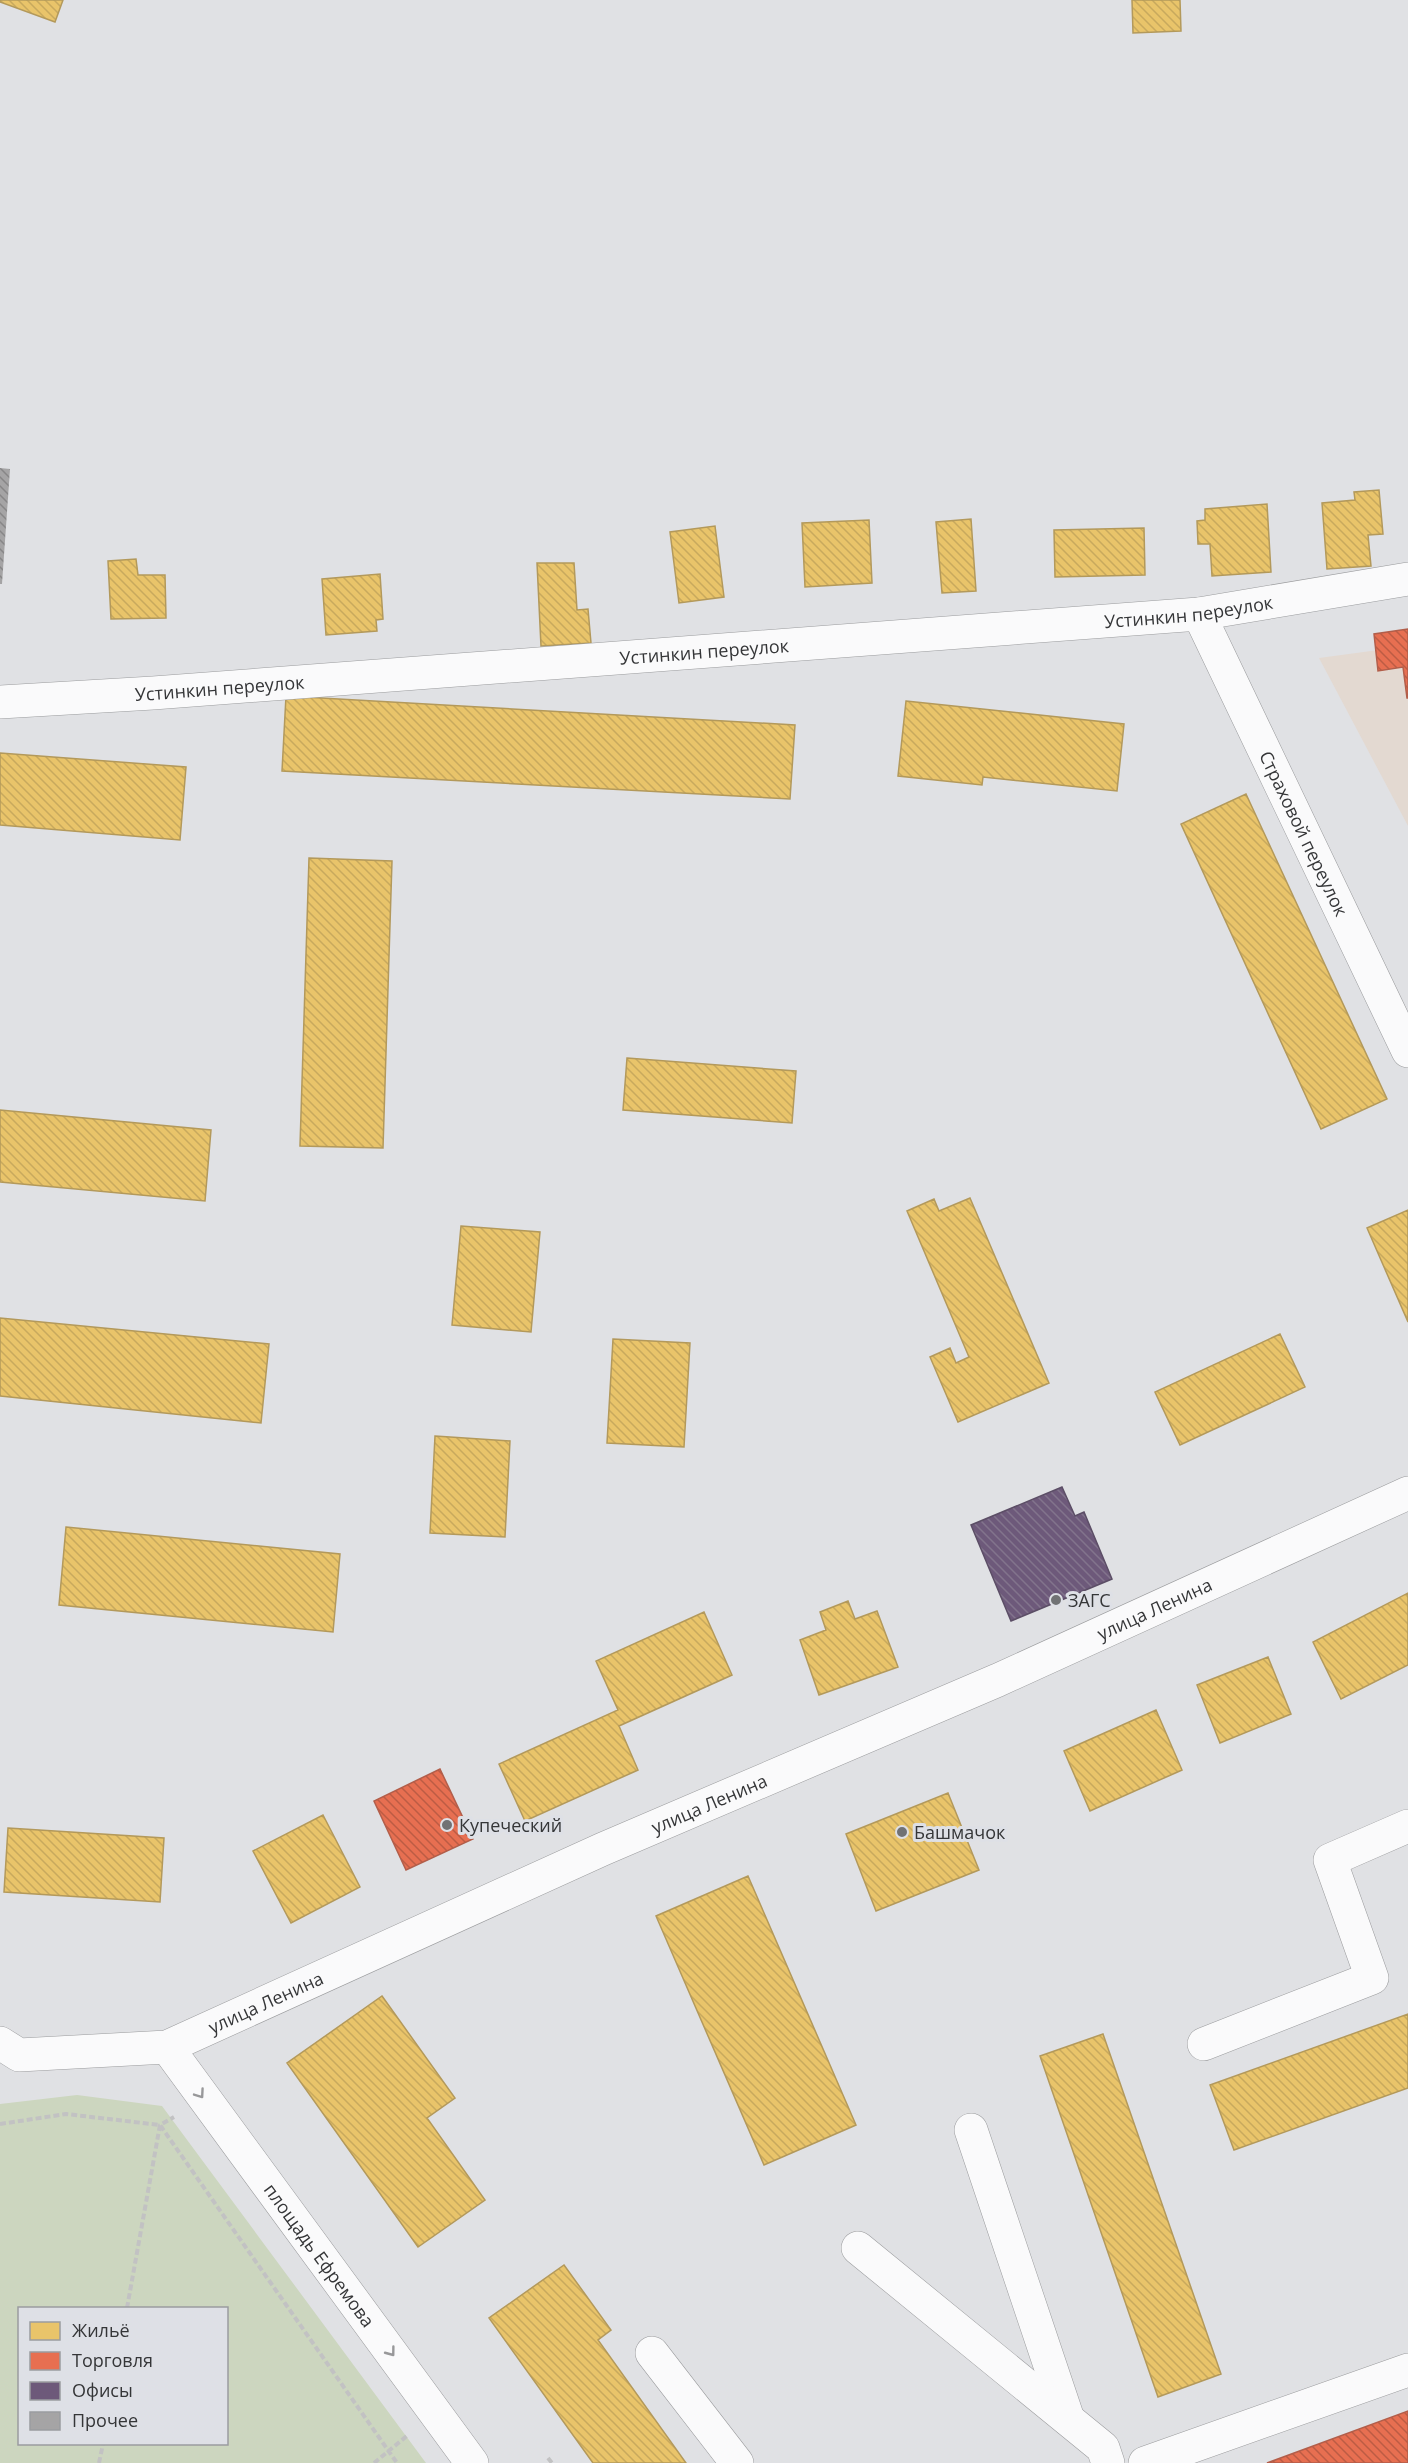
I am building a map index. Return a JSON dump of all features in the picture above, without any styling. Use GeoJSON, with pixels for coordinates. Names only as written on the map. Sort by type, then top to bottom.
{"type":"FeatureCollection","features":[{"type":"Feature","properties":{"kind":"street","name":"Устинкин переулок"},"geometry":{"type":"LineString","coordinates":[[0,702],[153,693],[1199,614],[1408,579]]}},
{"type":"Feature","properties":{"kind":"street","name":"Страховой переулок"},"geometry":{"type":"LineString","coordinates":[[1199,614],[1408,1051]]}},
{"type":"Feature","properties":{"kind":"street","name":"улица Ленина"},"geometry":{"type":"LineString","coordinates":[[0,2043],[18,2055],[167,2046],[603,1849],[998,1680],[1408,1493]]}},
{"type":"Feature","properties":{"kind":"street"},"geometry":{"type":"LineString","coordinates":[[1204,2044],[1372,1978],[1330,1860],[1408,1826]]}},
{"type":"Feature","properties":{"kind":"street","name":"площадь Ефремова"},"geometry":{"type":"LineString","coordinates":[[167,2046],[204,2100],[472,2463]]}},
{"type":"Feature","properties":{"kind":"street"},"geometry":{"type":"LineString","coordinates":[[971,2130],[1068,2419]]}},
{"type":"Feature","properties":{"kind":"street"},"geometry":{"type":"LineString","coordinates":[[858,2248],[1103,2448],[1108,2463]]}},
{"type":"Feature","properties":{"kind":"street"},"geometry":{"type":"LineString","coordinates":[[652,2353],[737,2463]]}},
{"type":"Feature","properties":{"kind":"street"},"geometry":{"type":"LineString","coordinates":[[1145,2463],[1408,2370]]}},
{"type":"Feature","properties":{"kind":"path"},"geometry":{"type":"LineString","coordinates":[[0,2124],[66,2114],[160,2125],[204,2100]]}},
{"type":"Feature","properties":{"kind":"path"},"geometry":{"type":"LineString","coordinates":[[127,2307],[160,2125]]}},
{"type":"Feature","properties":{"kind":"path"},"geometry":{"type":"LineString","coordinates":[[160,2125],[397,2463]]}},
{"type":"Feature","properties":{"kind":"path"},"geometry":{"type":"LineString","coordinates":[[99,2463],[102,2445]]}},
{"type":"Feature","properties":{"kind":"path"},"geometry":{"type":"LineString","coordinates":[[548,2458],[552,2463]]}},
{"type":"Feature","properties":{"kind":"shaded area"},"geometry":{"type":"Polygon","coordinates":[[[1408,646],[1408,826],[1319,658],[1408,646]]]}},
{"type":"Feature","properties":{"kind":"green space"},"geometry":{"type":"Polygon","coordinates":[[[77,2095],[162,2106],[426,2463],[0,2463],[0,2104],[77,2095]]]}},
{"type":"Feature","properties":{"kind":"building: Жильё"},"geometry":{"type":"Polygon","coordinates":[[[0,0],[63,0],[55,22],[0,2],[0,0]]]}},
{"type":"Feature","properties":{"kind":"building: Жильё"},"geometry":{"type":"Polygon","coordinates":[[[1132,0],[1180,0],[1181,31],[1133,33],[1132,0]]]}},
{"type":"Feature","properties":{"kind":"building: Жильё"},"geometry":{"type":"Polygon","coordinates":[[[1379,490],[1383,534],[1368,535],[1371,566],[1327,569],[1322,503],[1355,500],[1354,492],[1379,490]]]}},
{"type":"Feature","properties":{"kind":"building: Жильё"},"geometry":{"type":"Polygon","coordinates":[[[1267,504],[1271,572],[1212,576],[1210,544],[1198,544],[1197,521],[1205,520],[1205,509],[1267,504]]]}},
{"type":"Feature","properties":{"kind":"building: Жильё"},"geometry":{"type":"Polygon","coordinates":[[[971,519],[976,591],[942,593],[936,522],[971,519]]]}},
{"type":"Feature","properties":{"kind":"building: Жильё"},"geometry":{"type":"Polygon","coordinates":[[[869,520],[872,583],[805,587],[802,523],[869,520]]]}},
{"type":"Feature","properties":{"kind":"building: Жильё"},"geometry":{"type":"Polygon","coordinates":[[[715,526],[724,597],[679,603],[670,532],[715,526]]]}},
{"type":"Feature","properties":{"kind":"building: Жильё"},"geometry":{"type":"Polygon","coordinates":[[[1144,528],[1145,575],[1055,577],[1054,530],[1144,528]]]}},
{"type":"Feature","properties":{"kind":"building: Жильё"},"geometry":{"type":"Polygon","coordinates":[[[136,559],[138,575],[165,575],[166,618],[111,619],[108,561],[136,559]]]}},
{"type":"Feature","properties":{"kind":"building: Жильё"},"geometry":{"type":"Polygon","coordinates":[[[537,563],[574,563],[577,610],[588,609],[591,643],[541,646],[537,563]]]}},
{"type":"Feature","properties":{"kind":"building: Жильё"},"geometry":{"type":"Polygon","coordinates":[[[380,574],[383,619],[376,620],[377,631],[326,635],[322,579],[380,574]]]}},
{"type":"Feature","properties":{"kind":"building: Жильё"},"geometry":{"type":"Polygon","coordinates":[[[286,696],[795,725],[790,799],[282,771],[286,696]]]}},
{"type":"Feature","properties":{"kind":"building: Жильё"},"geometry":{"type":"Polygon","coordinates":[[[906,701],[1124,724],[1117,791],[983,777],[982,785],[898,776],[906,701]]]}},
{"type":"Feature","properties":{"kind":"building: Жильё"},"geometry":{"type":"Polygon","coordinates":[[[0,753],[186,767],[180,840],[0,825],[0,753]]]}},
{"type":"Feature","properties":{"kind":"building: Жильё"},"geometry":{"type":"Polygon","coordinates":[[[1246,794],[1387,1099],[1321,1129],[1181,824],[1246,794]]]}},
{"type":"Feature","properties":{"kind":"building: Жильё"},"geometry":{"type":"Polygon","coordinates":[[[309,858],[392,861],[383,1148],[300,1146],[309,858]]]}},
{"type":"Feature","properties":{"kind":"building: Жильё"},"geometry":{"type":"Polygon","coordinates":[[[627,1058],[796,1071],[792,1123],[623,1110],[627,1058]]]}},
{"type":"Feature","properties":{"kind":"building: Жильё"},"geometry":{"type":"Polygon","coordinates":[[[0,1110],[211,1130],[205,1201],[0,1182],[0,1110]]]}},
{"type":"Feature","properties":{"kind":"building: Жильё"},"geometry":{"type":"Polygon","coordinates":[[[970,1198],[1049,1383],[958,1422],[930,1357],[950,1348],[956,1363],[969,1357],[907,1211],[934,1199],[939,1211],[970,1198]]]}},
{"type":"Feature","properties":{"kind":"building: Жильё"},"geometry":{"type":"Polygon","coordinates":[[[1408,1210],[1408,1322],[1367,1228],[1408,1210]]]}},
{"type":"Feature","properties":{"kind":"building: Жильё"},"geometry":{"type":"Polygon","coordinates":[[[461,1226],[540,1232],[531,1332],[452,1325],[461,1226]]]}},
{"type":"Feature","properties":{"kind":"building: Жильё"},"geometry":{"type":"Polygon","coordinates":[[[0,1318],[269,1344],[261,1423],[0,1396],[0,1318]]]}},
{"type":"Feature","properties":{"kind":"building: Жильё"},"geometry":{"type":"Polygon","coordinates":[[[1280,1334],[1305,1387],[1180,1445],[1155,1392],[1280,1334]]]}},
{"type":"Feature","properties":{"kind":"building: Жильё"},"geometry":{"type":"Polygon","coordinates":[[[613,1339],[690,1343],[684,1447],[607,1443],[613,1339]]]}},
{"type":"Feature","properties":{"kind":"building: Жильё"},"geometry":{"type":"Polygon","coordinates":[[[435,1436],[510,1441],[505,1537],[430,1533],[435,1436]]]}},
{"type":"Feature","properties":{"kind":"building: Жильё"},"geometry":{"type":"Polygon","coordinates":[[[66,1527],[340,1554],[333,1632],[59,1605],[66,1527]]]}},
{"type":"Feature","properties":{"kind":"building: Жильё"},"geometry":{"type":"Polygon","coordinates":[[[1408,1593],[1408,1665],[1341,1699],[1313,1642],[1408,1593]]]}},
{"type":"Feature","properties":{"kind":"building: Жильё"},"geometry":{"type":"Polygon","coordinates":[[[848,1601],[855,1619],[877,1611],[898,1667],[819,1695],[800,1640],[826,1630],[820,1612],[848,1601]]]}},
{"type":"Feature","properties":{"kind":"building: Жильё"},"geometry":{"type":"Polygon","coordinates":[[[704,1612],[732,1675],[619,1726],[638,1770],[525,1821],[499,1764],[618,1710],[596,1661],[704,1612]]]}},
{"type":"Feature","properties":{"kind":"building: Жильё"},"geometry":{"type":"Polygon","coordinates":[[[1268,1657],[1291,1714],[1220,1743],[1197,1685],[1268,1657]]]}},
{"type":"Feature","properties":{"kind":"building: Жильё"},"geometry":{"type":"Polygon","coordinates":[[[1156,1710],[1182,1770],[1090,1811],[1064,1751],[1156,1710]]]}},
{"type":"Feature","properties":{"kind":"building: Жильё"},"geometry":{"type":"Polygon","coordinates":[[[948,1793],[979,1870],[876,1911],[846,1834],[948,1793]]]}},
{"type":"Feature","properties":{"kind":"building: Жильё"},"geometry":{"type":"Polygon","coordinates":[[[323,1815],[360,1887],[291,1923],[253,1851],[323,1815]]]}},
{"type":"Feature","properties":{"kind":"building: Жильё"},"geometry":{"type":"Polygon","coordinates":[[[8,1828],[164,1838],[160,1902],[4,1892],[8,1828]]]}},
{"type":"Feature","properties":{"kind":"building: Жильё"},"geometry":{"type":"Polygon","coordinates":[[[748,1876],[856,2125],[764,2165],[656,1916],[748,1876]]]}},
{"type":"Feature","properties":{"kind":"building: Жильё"},"geometry":{"type":"Polygon","coordinates":[[[382,1996],[455,2098],[427,2118],[485,2200],[418,2247],[287,2063],[382,1996]]]}},
{"type":"Feature","properties":{"kind":"building: Жильё"},"geometry":{"type":"Polygon","coordinates":[[[1408,2014],[1408,2088],[1234,2150],[1210,2085],[1408,2014]]]}},
{"type":"Feature","properties":{"kind":"building: Жильё"},"geometry":{"type":"Polygon","coordinates":[[[1103,2034],[1221,2374],[1158,2397],[1040,2056],[1103,2034]]]}},
{"type":"Feature","properties":{"kind":"building: Жильё"},"geometry":{"type":"Polygon","coordinates":[[[564,2265],[611,2330],[598,2340],[686,2463],[593,2463],[489,2318],[564,2265]]]}},
{"type":"Feature","properties":{"kind":"building: Торговля"},"geometry":{"type":"Polygon","coordinates":[[[1408,629],[1407,698],[1403,667],[1378,671],[1374,634],[1408,629]]]}},
{"type":"Feature","properties":{"kind":"building: Торговля"},"geometry":{"type":"Polygon","coordinates":[[[440,1769],[473,1839],[406,1870],[374,1801],[440,1769]]]}},
{"type":"Feature","properties":{"kind":"building: Торговля"},"geometry":{"type":"Polygon","coordinates":[[[1408,2411],[1408,2463],[1267,2463],[1408,2411]]]}},
{"type":"Feature","properties":{"kind":"building: Офисы"},"geometry":{"type":"Polygon","coordinates":[[[1062,1487],[1075,1516],[1084,1512],[1112,1579],[1011,1621],[971,1525],[1062,1487]]]}},
{"type":"Feature","properties":{"kind":"building: Прочее"},"geometry":{"type":"Polygon","coordinates":[[[0,468],[10,469],[2,584],[0,584],[0,468]]]}},
{"type":"Feature","properties":{"kind":"place","name":"ЗАГС"},"geometry":{"type":"Point","coordinates":[1056,1600]}},
{"type":"Feature","properties":{"kind":"place","name":"Купеческий"},"geometry":{"type":"Point","coordinates":[447,1825]}},
{"type":"Feature","properties":{"kind":"place","name":"Башмачок"},"geometry":{"type":"Point","coordinates":[902,1832]}}]}
